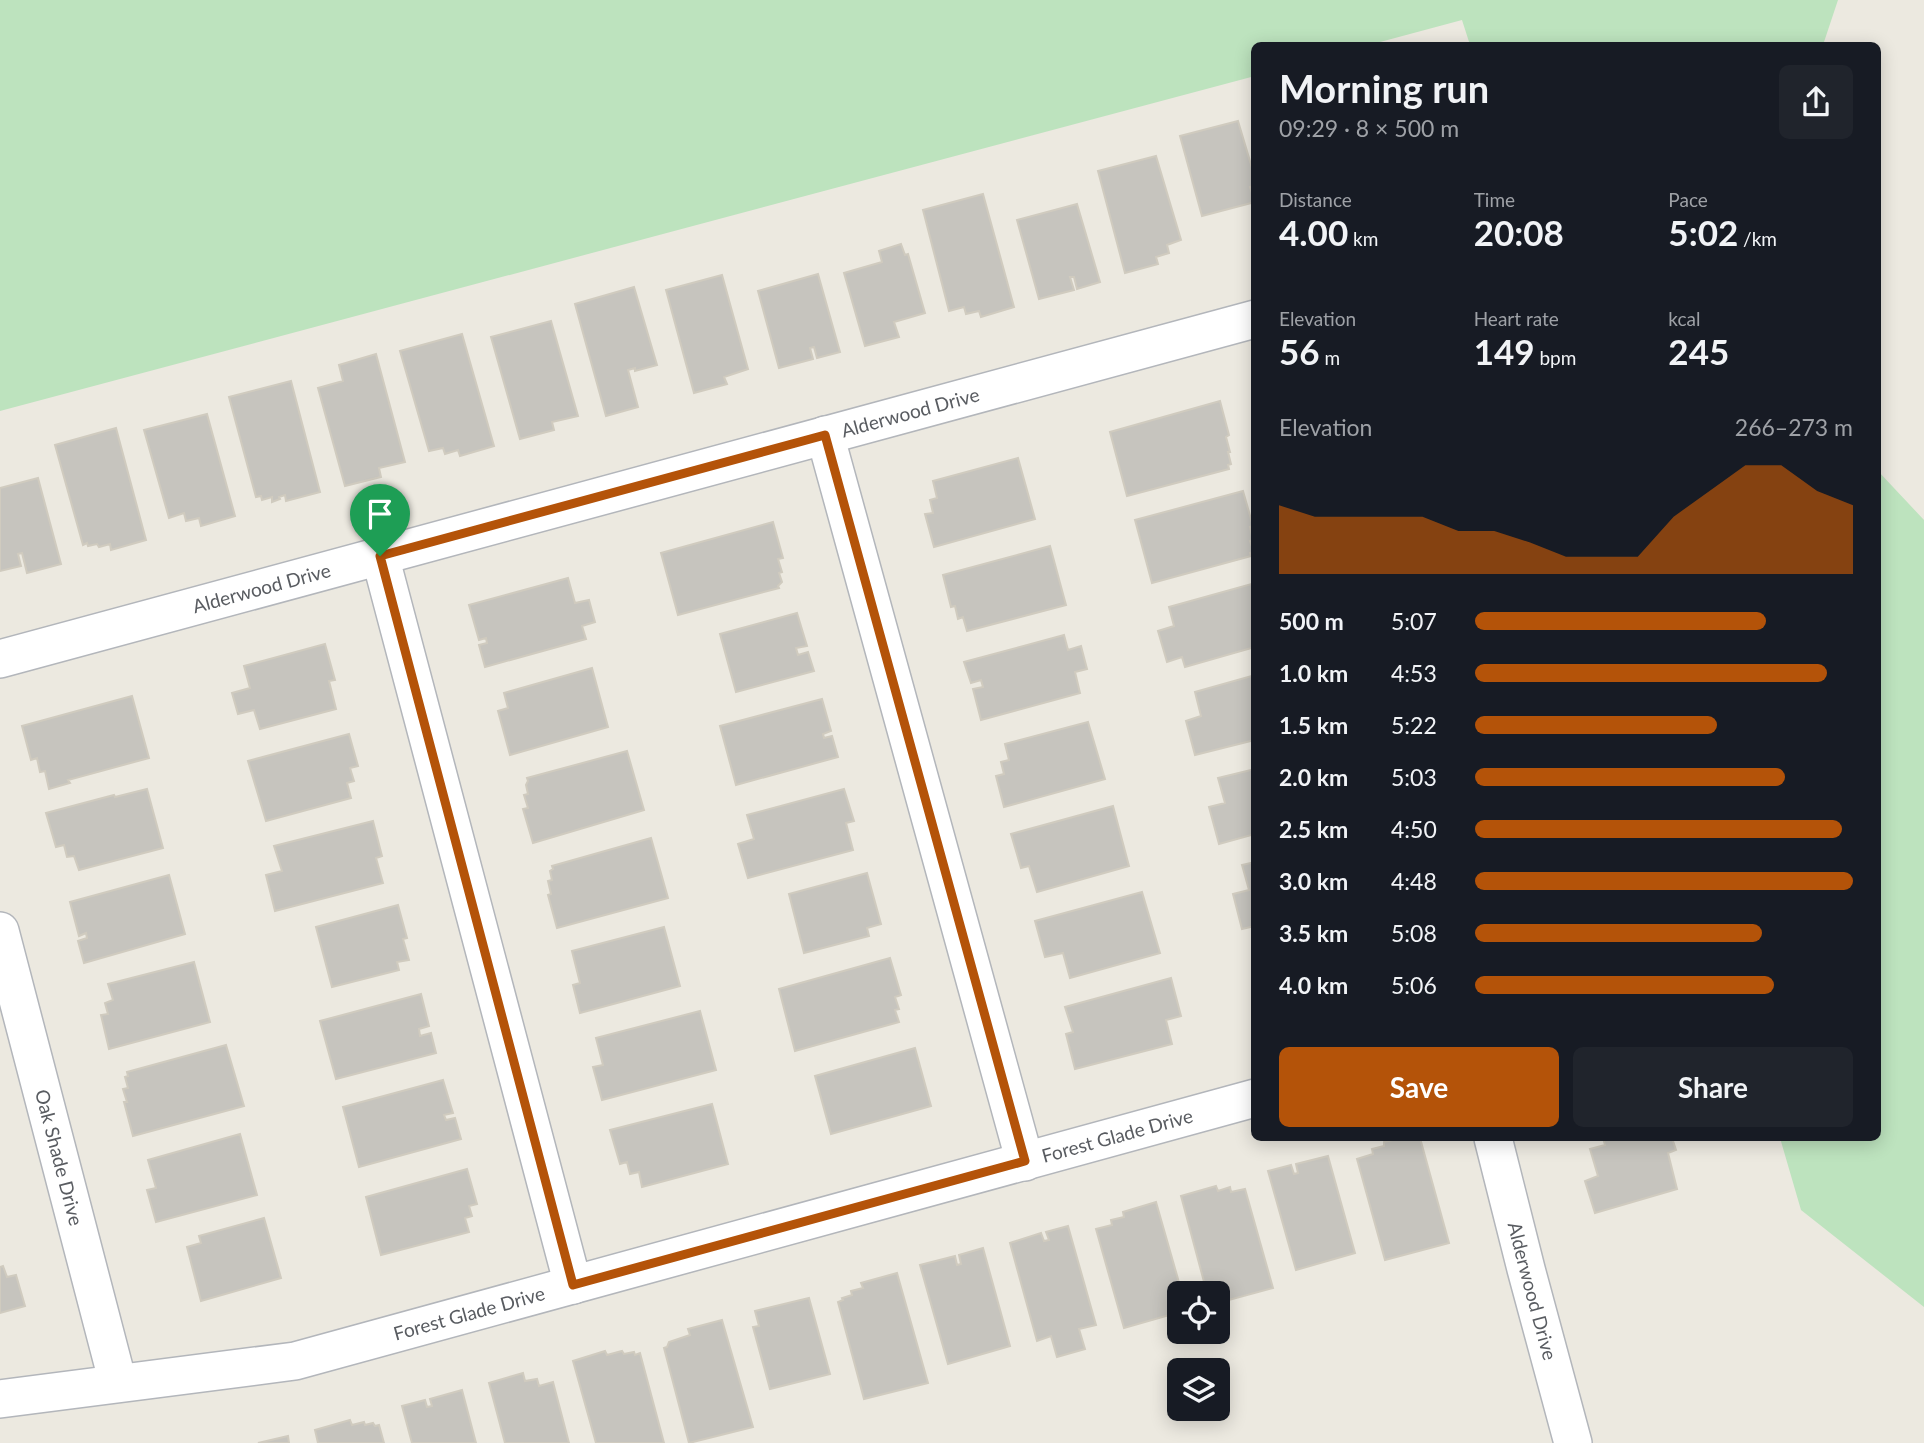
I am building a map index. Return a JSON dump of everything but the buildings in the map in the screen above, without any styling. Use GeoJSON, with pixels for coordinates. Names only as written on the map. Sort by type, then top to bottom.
{"type":"FeatureCollection","features":[{"type":"Feature","properties":{"kind":"street","name":"Alderwood Drive"},"geometry":{"type":"LineString","coordinates":[[0,659],[1251,320]]}},
{"type":"Feature","properties":{"kind":"street"},"geometry":{"type":"LineString","coordinates":[[825,435],[1025,1161]]}},
{"type":"Feature","properties":{"kind":"street"},"geometry":{"type":"LineString","coordinates":[[380,556],[573,1285]]}},
{"type":"Feature","properties":{"kind":"street","name":"Oak Shade Drive"},"geometry":{"type":"LineString","coordinates":[[0,932],[118,1383]]}},
{"type":"Feature","properties":{"kind":"street","name":"Forest Glade Drive"},"geometry":{"type":"LineString","coordinates":[[0,1399],[295,1361],[1251,1099]]}},
{"type":"Feature","properties":{"kind":"street","name":"Alderwood Drive"},"geometry":{"type":"LineString","coordinates":[[1494,1141],[1573,1443]]}},
{"type":"Feature","properties":{"kind":"green space"},"geometry":{"type":"Polygon","coordinates":[[[0,0],[1838,0],[1824,42],[1469,42],[1462,20],[1380,42],[1251,42],[1251,77],[0,411],[0,0]]]}},
{"type":"Feature","properties":{"kind":"green space"},"geometry":{"type":"Polygon","coordinates":[[[1881,474],[1924,520],[1924,1307],[1801,1210],[1781,1141],[1881,1141],[1881,474]]]}},
{"type":"Feature","properties":{"kind":"route"},"geometry":{"type":"LineString","coordinates":[[825,435],[1025,1161],[573,1285],[380,556],[825,435]]}}]}
